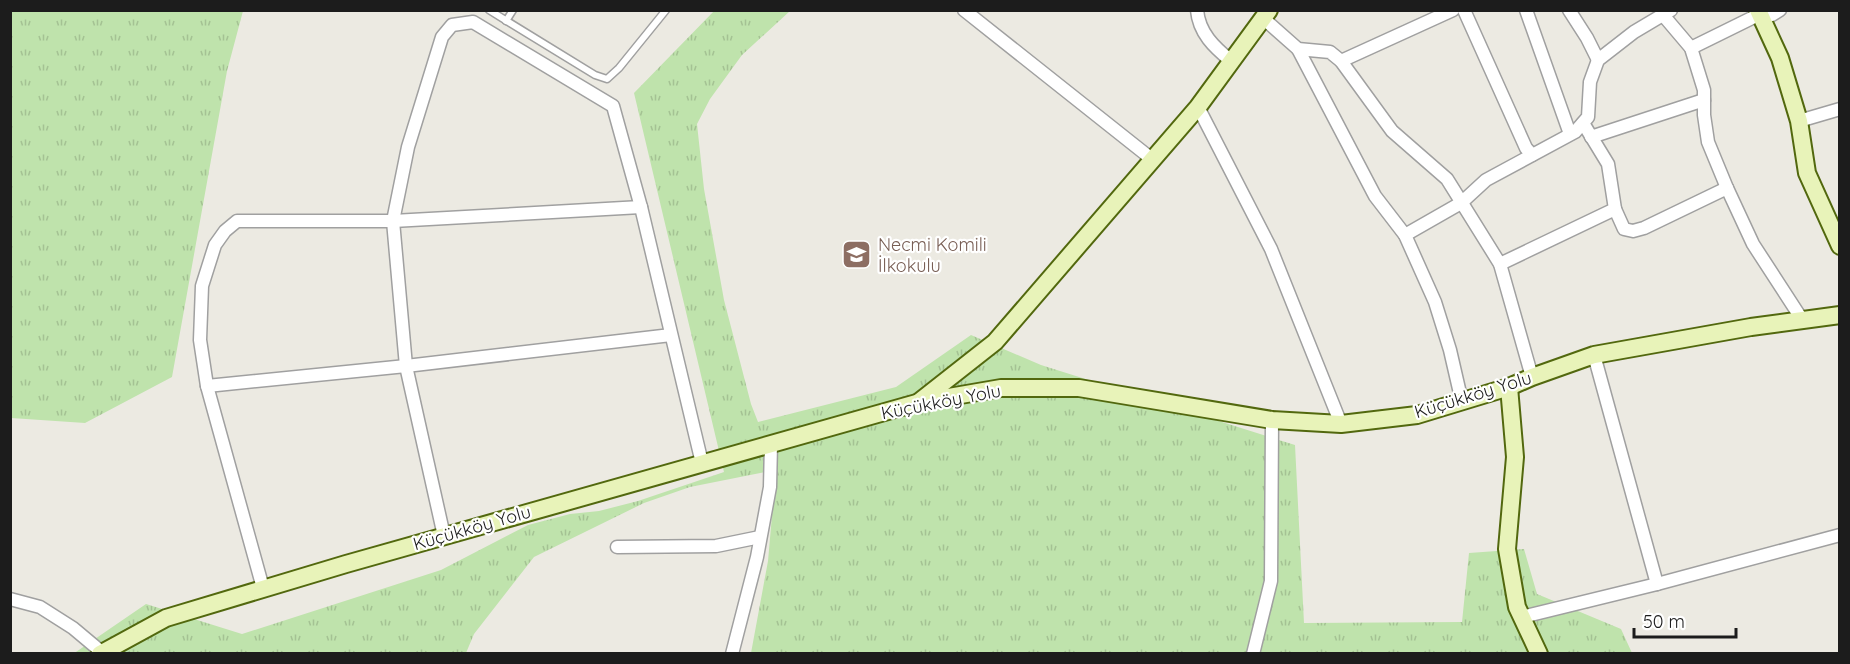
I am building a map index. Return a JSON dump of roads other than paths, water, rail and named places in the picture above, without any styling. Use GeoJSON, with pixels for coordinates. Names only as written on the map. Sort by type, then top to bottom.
{"type":"FeatureCollection","features":[{"type":"Feature","properties":{"kind":"main road"},"geometry":{"type":"LineString","coordinates":[[1759,12],[1780,58],[1799,121],[1807,173],[1839,246]]}},
{"type":"Feature","properties":{"kind":"main road"},"geometry":{"type":"LineString","coordinates":[[920,402],[995,342],[1198,107],[1266,14]]}},
{"type":"Feature","properties":{"kind":"main road","name":"Küçükköy Yolu"},"geometry":{"type":"LineString","coordinates":[[102,653],[166,618],[263,588],[920,402],[1001,388],[1079,388],[1272,420],[1341,424],[1418,415],[1509,387],[1594,355],[1751,327],[1839,315]]}},
{"type":"Feature","properties":{"kind":"main road"},"geometry":{"type":"LineString","coordinates":[[1509,387],[1515,457],[1507,549],[1517,607],[1539,654]]}},
{"type":"Feature","properties":{"kind":"street"},"geometry":{"type":"LineString","coordinates":[[964,10],[1153,160]]}},
{"type":"Feature","properties":{"kind":"street"},"geometry":{"type":"LineString","coordinates":[[1197,10],[1198,23],[1213,47],[1231,61]]}},
{"type":"Feature","properties":{"kind":"street"},"geometry":{"type":"LineString","coordinates":[[1341,61],[1453,10]]}},
{"type":"Feature","properties":{"kind":"street"},"geometry":{"type":"LineString","coordinates":[[1464,10],[1526,147],[1532,155]]}},
{"type":"Feature","properties":{"kind":"street"},"geometry":{"type":"LineString","coordinates":[[1526,10],[1570,134]]}},
{"type":"Feature","properties":{"kind":"street"},"geometry":{"type":"LineString","coordinates":[[1569,10],[1598,60]]}},
{"type":"Feature","properties":{"kind":"street"},"geometry":{"type":"LineString","coordinates":[[1691,48],[1759,12],[1772,15],[1780,10]]}},
{"type":"Feature","properties":{"kind":"street"},"geometry":{"type":"LineString","coordinates":[[1405,235],[1461,203],[1486,180],[1575,132],[1588,117],[1590,82],[1598,60],[1634,32],[1667,13],[1691,48],[1704,90],[1708,142],[1727,188],[1753,244],[1803,321]]}},
{"type":"Feature","properties":{"kind":"street"},"geometry":{"type":"LineString","coordinates":[[1266,14],[1298,49],[1375,196],[1405,235],[1435,302],[1450,350],[1461,402]]}},
{"type":"Feature","properties":{"kind":"street"},"geometry":{"type":"LineString","coordinates":[[444,536],[406,366],[393,221],[408,147],[442,38],[452,25],[473,22],[613,106],[641,207],[702,463]]}},
{"type":"Feature","properties":{"kind":"street"},"geometry":{"type":"LineString","coordinates":[[1298,49],[1330,52],[1341,61],[1392,130],[1447,179],[1500,264],[1532,377]]}},
{"type":"Feature","properties":{"kind":"street"},"geometry":{"type":"LineString","coordinates":[[1592,137],[1704,100]]}},
{"type":"Feature","properties":{"kind":"street"},"geometry":{"type":"LineString","coordinates":[[1198,107],[1271,249],[1341,424]]}},
{"type":"Feature","properties":{"kind":"street"},"geometry":{"type":"LineString","coordinates":[[1799,121],[1839,109]]}},
{"type":"Feature","properties":{"kind":"street"},"geometry":{"type":"LineString","coordinates":[[1583,123],[1608,164],[1615,209],[1624,229],[1634,231],[1644,228],[1727,188]]}},
{"type":"Feature","properties":{"kind":"street"},"geometry":{"type":"LineString","coordinates":[[263,588],[207,386],[200,340],[202,286],[215,245],[225,231],[237,221],[393,221],[641,207]]}},
{"type":"Feature","properties":{"kind":"street"},"geometry":{"type":"LineString","coordinates":[[1500,264],[1615,209]]}},
{"type":"Feature","properties":{"kind":"street"},"geometry":{"type":"LineString","coordinates":[[207,386],[406,366],[671,335]]}},
{"type":"Feature","properties":{"kind":"street"},"geometry":{"type":"LineString","coordinates":[[1594,355],[1657,584]]}},
{"type":"Feature","properties":{"kind":"street"},"geometry":{"type":"LineString","coordinates":[[1253,654],[1271,581],[1272,420]]}},
{"type":"Feature","properties":{"kind":"street"},"geometry":{"type":"LineString","coordinates":[[732,654],[757,557],[770,487],[771,444]]}},
{"type":"Feature","properties":{"kind":"street"},"geometry":{"type":"LineString","coordinates":[[1522,617],[1657,584],[1839,535]]}},
{"type":"Feature","properties":{"kind":"street"},"geometry":{"type":"LineString","coordinates":[[617,547],[716,546],[760,537]]}},
{"type":"Feature","properties":{"kind":"street"},"geometry":{"type":"LineString","coordinates":[[10,598],[40,607],[73,628],[102,653]]}},
{"type":"Feature","properties":{"kind":"lane"},"geometry":{"type":"LineString","coordinates":[[489,10],[596,75],[607,79],[619,68],[666,10]]}},
{"type":"Feature","properties":{"kind":"lane"},"geometry":{"type":"LineString","coordinates":[[506,21],[513,10]]}},
{"type":"Feature","properties":{"kind":"place","name":"Necmi Komili İlkokulu"},"geometry":{"type":"Point","coordinates":[857,255]}}]}
